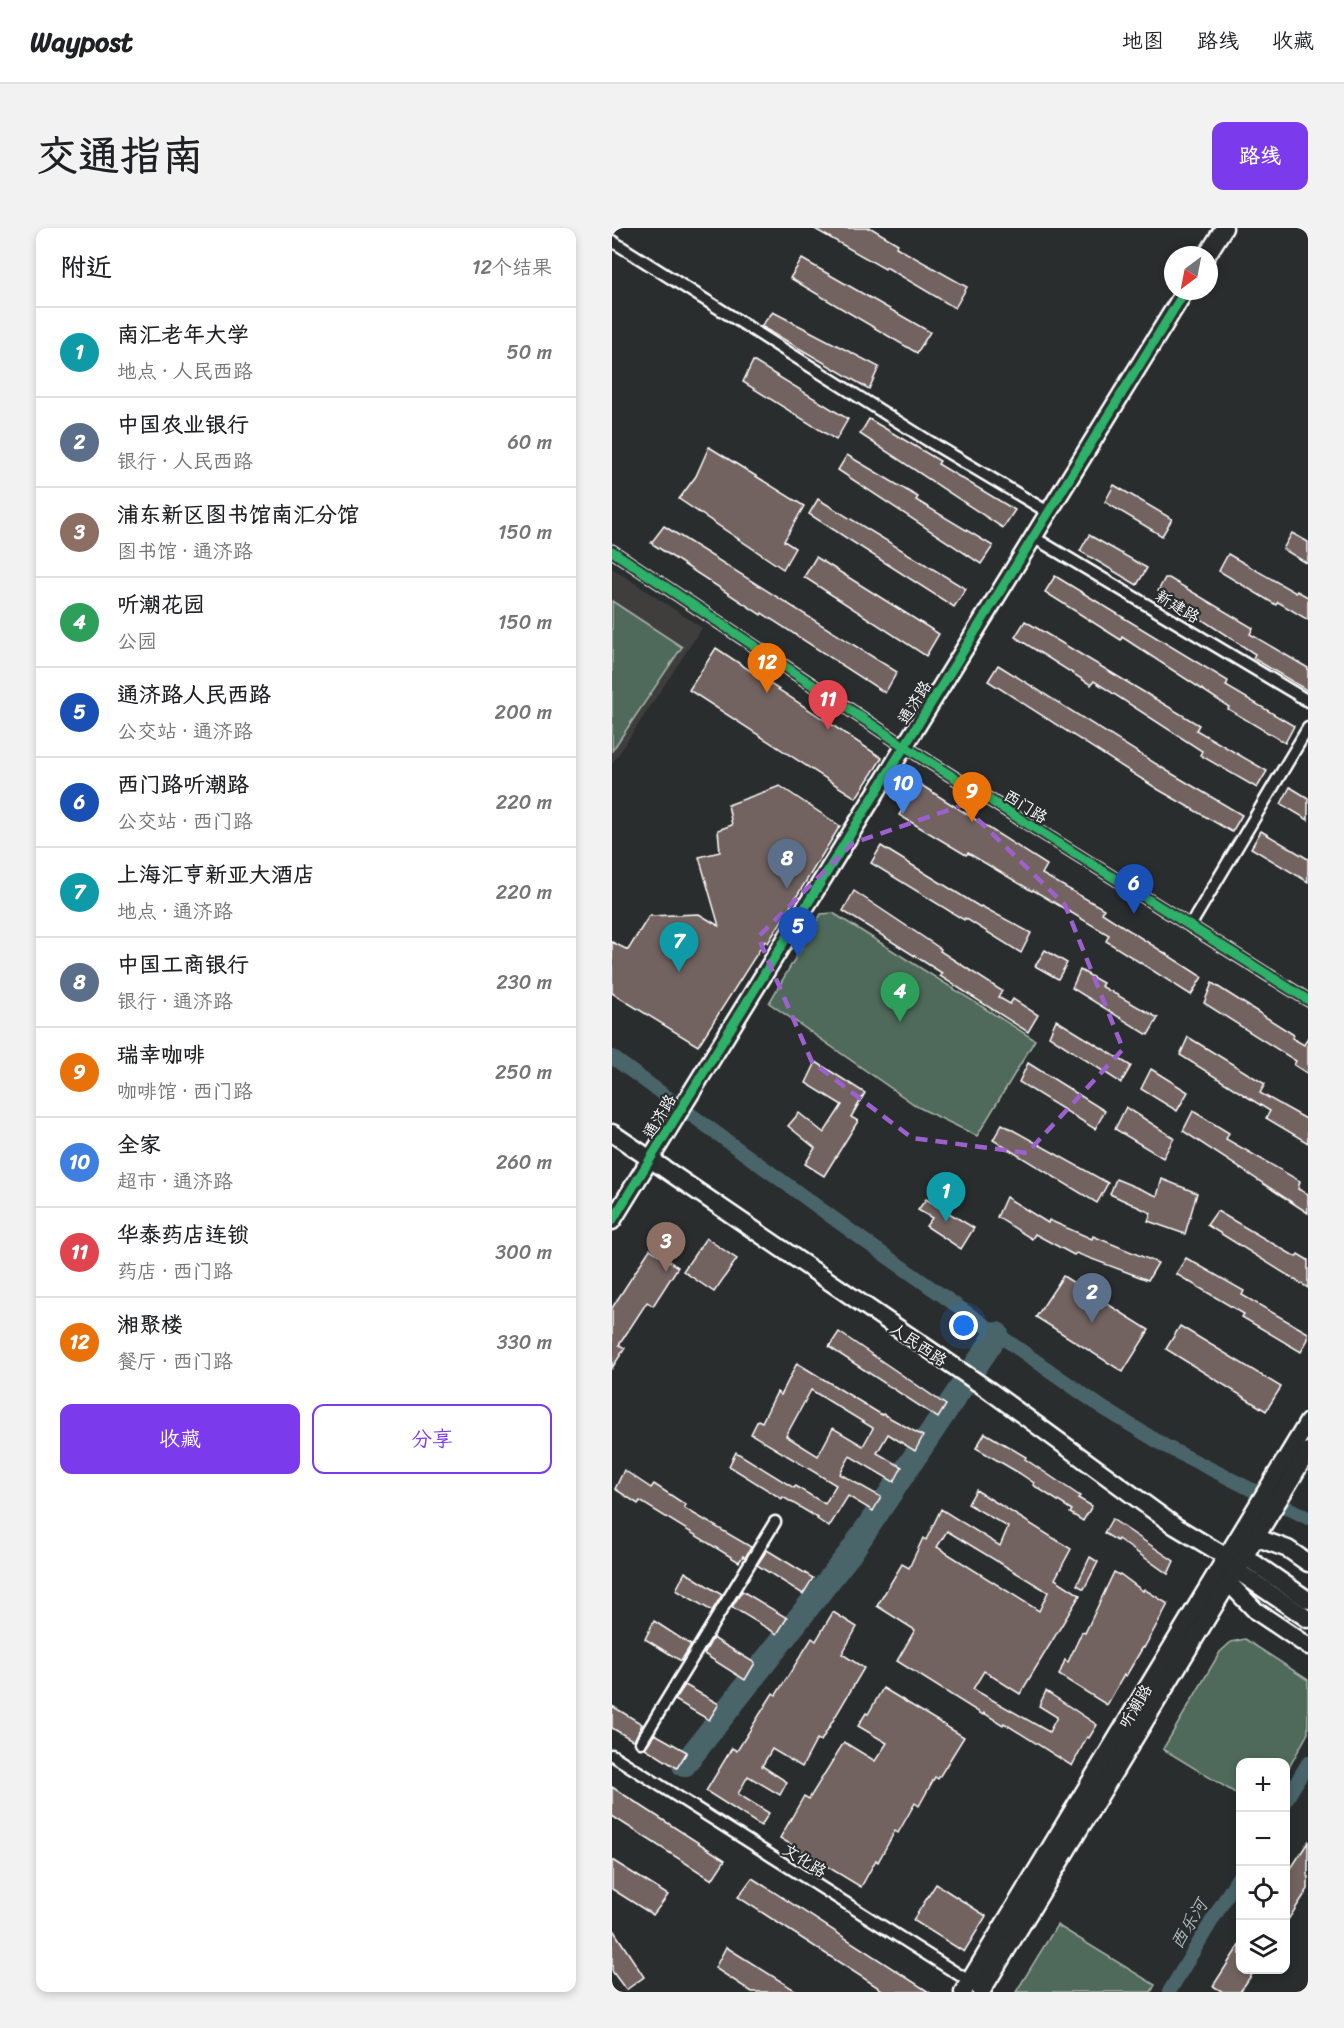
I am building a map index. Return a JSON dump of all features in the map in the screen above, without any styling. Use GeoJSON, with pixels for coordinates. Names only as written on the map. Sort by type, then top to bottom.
{"type":"FeatureCollection","features":[{"type":"Feature","properties":{"kind":"street"},"geometry":{"type":"LineString","coordinates":[[1213,246],[1224,228]]}},
{"type":"Feature","properties":{"kind":"street"},"geometry":{"type":"LineString","coordinates":[[612,241],[917,434],[1048,512]]}},
{"type":"Feature","properties":{"kind":"street","name":"通济路"},"geometry":{"type":"LineString","coordinates":[[612,1221],[1179,300]]}},
{"type":"Feature","properties":{"kind":"street","name":"新建路"},"geometry":{"type":"LineString","coordinates":[[1033,537],[1308,701]]}},
{"type":"Feature","properties":{"kind":"street","name":"西门路"},"geometry":{"type":"LineString","coordinates":[[612,550],[904,746],[1308,1000]]}},
{"type":"Feature","properties":{"kind":"street"},"geometry":{"type":"LineString","coordinates":[[1190,926],[1308,728]]}},
{"type":"Feature","properties":{"kind":"street","name":"人民西路"},"geometry":{"type":"LineString","coordinates":[[612,1133],[989,1391],[1175,1526],[1225,1556],[1236,1570],[1256,1611],[1308,1646]]}},
{"type":"Feature","properties":{"kind":"street","name":"听潮路"},"geometry":{"type":"LineString","coordinates":[[974,1989],[1225,1556],[1265,1505],[1278,1484],[1308,1422]]}},
{"type":"Feature","properties":{"kind":"street","name":"听潮路"},"geometry":{"type":"LineString","coordinates":[[1278,1484],[1308,1451]]}},
{"type":"Feature","properties":{"kind":"street","name":"听潮路"},"geometry":{"type":"LineString","coordinates":[[974,1989],[1236,1570],[1255,1537],[1265,1505]]}},
{"type":"Feature","properties":{"kind":"street"},"geometry":{"type":"LineString","coordinates":[[641,1742],[775,1522]]}},
{"type":"Feature","properties":{"kind":"street"},"geometry":{"type":"LineString","coordinates":[[1225,1556],[1255,1537],[1288,1550],[1308,1563]]}},
{"type":"Feature","properties":{"kind":"street","name":"人民西路"},"geometry":{"type":"LineString","coordinates":[[1236,1570],[1308,1600]]}},
{"type":"Feature","properties":{"kind":"street","name":"人民西路"},"geometry":{"type":"LineString","coordinates":[[1236,1570],[1308,1619]]}},
{"type":"Feature","properties":{"kind":"street","name":"文化路"},"geometry":{"type":"LineString","coordinates":[[612,1755],[974,1989]]}},
{"type":"Feature","properties":{"kind":"highlighted area"},"geometry":{"type":"Polygon","coordinates":[[[963,805],[1065,905],[1123,1049],[1027,1153],[912,1138],[812,1062],[758,937],[853,843],[963,805]]]}},
{"type":"Feature","properties":{"kind":"shaded area"},"geometry":{"type":"Polygon","coordinates":[[[612,568],[702,628],[612,764],[612,568]]]}},
{"type":"Feature","properties":{"kind":"green space"},"geometry":{"type":"Polygon","coordinates":[[[612,601],[682,647],[612,751],[612,601]]]}},
{"type":"Feature","properties":{"kind":"green space"},"geometry":{"type":"Polygon","coordinates":[[[833,913],[1035,1040],[977,1136],[918,1107],[769,1003],[821,914],[833,913]]]}},
{"type":"Feature","properties":{"kind":"green space"},"geometry":{"type":"Polygon","coordinates":[[[1245,1639],[1308,1680],[1308,1733],[1290,1766],[1290,1758],[1236,1758],[1236,1794],[1163,1749],[1220,1652],[1231,1642],[1245,1639]]]}},
{"type":"Feature","properties":{"kind":"green space"},"geometry":{"type":"Polygon","coordinates":[[[1057,1925],[1155,1985],[1151,1992],[1016,1992],[1057,1925]]]}},
{"type":"Feature","properties":{"kind":"building"},"geometry":{"type":"Polygon","coordinates":[[[813,228],[871,228],[898,244],[896,247],[967,287],[955,308],[886,267],[885,269],[813,228]]]}},
{"type":"Feature","properties":{"kind":"building"},"geometry":{"type":"Polygon","coordinates":[[[802,259],[930,332],[917,353],[790,278],[802,259]]]}},
{"type":"Feature","properties":{"kind":"building"},"geometry":{"type":"Polygon","coordinates":[[[773,312],[879,367],[869,389],[761,326],[773,312]]]}},
{"type":"Feature","properties":{"kind":"building"},"geometry":{"type":"Polygon","coordinates":[[[753,361],[848,419],[836,440],[743,382],[753,361]]]}},
{"type":"Feature","properties":{"kind":"building"},"geometry":{"type":"Polygon","coordinates":[[[869,419],[940,461],[938,464],[1015,510],[1003,528],[860,434],[869,419]]]}},
{"type":"Feature","properties":{"kind":"building"},"geometry":{"type":"Polygon","coordinates":[[[709,447],[804,506],[784,541],[795,548],[783,569],[679,499],[696,476],[709,447]]]}},
{"type":"Feature","properties":{"kind":"building"},"geometry":{"type":"Polygon","coordinates":[[[847,455],[918,497],[916,500],[993,546],[981,564],[838,470],[847,455]]]}},
{"type":"Feature","properties":{"kind":"building"},"geometry":{"type":"Polygon","coordinates":[[[1114,485],[1172,519],[1162,536],[1105,502],[1114,485]]]}},
{"type":"Feature","properties":{"kind":"building"},"geometry":{"type":"Polygon","coordinates":[[[818,499],[966,589],[954,607],[809,514],[818,499]]]}},
{"type":"Feature","properties":{"kind":"building"},"geometry":{"type":"Polygon","coordinates":[[[664,526],[897,672],[885,693],[651,543],[664,526]]]}},
{"type":"Feature","properties":{"kind":"building"},"geometry":{"type":"Polygon","coordinates":[[[1292,533],[1308,542],[1308,564],[1283,549],[1292,533]]]}},
{"type":"Feature","properties":{"kind":"building"},"geometry":{"type":"Polygon","coordinates":[[[1089,535],[1147,568],[1137,585],[1080,551],[1089,535]]]}},
{"type":"Feature","properties":{"kind":"building"},"geometry":{"type":"Polygon","coordinates":[[[1228,554],[1296,593],[1297,591],[1308,597],[1308,620],[1278,602],[1276,605],[1219,571],[1228,554]]]}},
{"type":"Feature","properties":{"kind":"building"},"geometry":{"type":"Polygon","coordinates":[[[816,557],[939,634],[926,656],[804,577],[816,557]]]}},
{"type":"Feature","properties":{"kind":"building"},"geometry":{"type":"Polygon","coordinates":[[[1055,576],[1228,681],[1226,686],[1294,726],[1285,743],[1228,709],[1229,707],[1122,637],[1121,640],[1045,592],[1055,576]]]}},
{"type":"Feature","properties":{"kind":"building"},"geometry":{"type":"Polygon","coordinates":[[[1165,578],[1169,578],[1253,628],[1250,634],[1308,668],[1308,691],[1253,658],[1255,654],[1158,591],[1165,578]]]}},
{"type":"Feature","properties":{"kind":"building"},"geometry":{"type":"Polygon","coordinates":[[[1025,621],[1199,725],[1196,730],[1267,771],[1257,788],[1200,755],[1202,751],[1094,681],[1091,685],[1015,637],[1025,621]]]}},
{"type":"Feature","properties":{"kind":"building"},"geometry":{"type":"Polygon","coordinates":[[[716,648],[882,758],[856,798],[689,690],[716,648]]]}},
{"type":"Feature","properties":{"kind":"building"},"geometry":{"type":"Polygon","coordinates":[[[998,665],[1242,815],[1232,832],[1159,790],[988,681],[998,665]]]}},
{"type":"Feature","properties":{"kind":"building"},"geometry":{"type":"Polygon","coordinates":[[[918,783],[1047,865],[1042,874],[1104,909],[1102,913],[1202,977],[1191,995],[1106,941],[1109,935],[899,815],[918,783]]]}},
{"type":"Feature","properties":{"kind":"building"},"geometry":{"type":"Polygon","coordinates":[[[780,786],[840,826],[768,943],[765,941],[698,1046],[612,993],[612,942],[628,950],[649,916],[699,914],[719,926],[699,857],[720,852],[718,830],[732,825],[728,805],[780,786]]]}},
{"type":"Feature","properties":{"kind":"building"},"geometry":{"type":"Polygon","coordinates":[[[1290,787],[1308,798],[1308,820],[1281,804],[1290,787]]]}},
{"type":"Feature","properties":{"kind":"building"},"geometry":{"type":"Polygon","coordinates":[[[1261,831],[1308,859],[1308,882],[1251,848],[1261,831]]]}},
{"type":"Feature","properties":{"kind":"building"},"geometry":{"type":"Polygon","coordinates":[[[881,846],[980,907],[1031,933],[1021,953],[871,863],[881,846]]]}},
{"type":"Feature","properties":{"kind":"building"},"geometry":{"type":"Polygon","coordinates":[[[854,891],[1002,991],[998,997],[1010,1004],[1013,999],[1038,1015],[1028,1032],[940,976],[942,973],[843,911],[854,891]]]}},
{"type":"Feature","properties":{"kind":"building"},"geometry":{"type":"Polygon","coordinates":[[[1045,950],[1067,963],[1058,979],[1035,966],[1045,950]]]}},
{"type":"Feature","properties":{"kind":"building"},"geometry":{"type":"Polygon","coordinates":[[[1080,970],[1103,983],[1101,986],[1158,1018],[1148,1035],[1072,988],[1080,970]]]}},
{"type":"Feature","properties":{"kind":"building"},"geometry":{"type":"Polygon","coordinates":[[[1212,983],[1294,1035],[1292,1038],[1304,1045],[1308,1037],[1308,1074],[1294,1065],[1296,1061],[1204,1003],[1212,983]]]}},
{"type":"Feature","properties":{"kind":"building"},"geometry":{"type":"Polygon","coordinates":[[[1056,1020],[1131,1066],[1121,1083],[1049,1036],[1056,1020]]]}},
{"type":"Feature","properties":{"kind":"building"},"geometry":{"type":"Polygon","coordinates":[[[1188,1037],[1265,1084],[1260,1093],[1308,1120],[1308,1143],[1266,1118],[1270,1111],[1180,1055],[1188,1037]]]}},
{"type":"Feature","properties":{"kind":"building"},"geometry":{"type":"Polygon","coordinates":[[[816,1062],[865,1093],[851,1117],[858,1121],[824,1176],[805,1164],[815,1148],[788,1126],[799,1113],[824,1133],[842,1105],[806,1083],[816,1062]]]}},
{"type":"Feature","properties":{"kind":"building"},"geometry":{"type":"Polygon","coordinates":[[[1028,1063],[1105,1111],[1095,1129],[1019,1082],[1028,1063]]]}},
{"type":"Feature","properties":{"kind":"building"},"geometry":{"type":"Polygon","coordinates":[[[1151,1069],[1188,1092],[1177,1111],[1141,1089],[1151,1069]]]}},
{"type":"Feature","properties":{"kind":"building"},"geometry":{"type":"Polygon","coordinates":[[[1126,1107],[1174,1138],[1163,1158],[1115,1129],[1126,1107]]]}},
{"type":"Feature","properties":{"kind":"building"},"geometry":{"type":"Polygon","coordinates":[[[1193,1111],[1229,1133],[1226,1139],[1300,1181],[1298,1189],[1308,1194],[1308,1213],[1183,1131],[1193,1111]]]}},
{"type":"Feature","properties":{"kind":"building"},"geometry":{"type":"Polygon","coordinates":[[[1002,1124],[1108,1183],[1097,1203],[993,1140],[1002,1124]]]}},
{"type":"Feature","properties":{"kind":"building"},"geometry":{"type":"Polygon","coordinates":[[[1116,1179],[1157,1196],[1162,1179],[1197,1193],[1185,1234],[1148,1221],[1151,1213],[1110,1194],[1116,1179]]]}},
{"type":"Feature","properties":{"kind":"building"},"geometry":{"type":"Polygon","coordinates":[[[1006,1197],[1048,1223],[1049,1220],[1092,1239],[1093,1236],[1158,1263],[1148,1280],[1076,1253],[1074,1255],[1035,1234],[1032,1239],[997,1217],[1006,1197]]]}},
{"type":"Feature","properties":{"kind":"building"},"geometry":{"type":"Polygon","coordinates":[[[926,1199],[974,1228],[961,1249],[926,1226],[932,1218],[918,1210],[926,1199]]]}},
{"type":"Feature","properties":{"kind":"building"},"geometry":{"type":"Polygon","coordinates":[[[1217,1211],[1296,1257],[1298,1254],[1308,1260],[1308,1288],[1207,1225],[1217,1211]]]}},
{"type":"Feature","properties":{"kind":"building"},"geometry":{"type":"Polygon","coordinates":[[[706,1238],[737,1259],[714,1292],[683,1271],[706,1238]]]}},
{"type":"Feature","properties":{"kind":"building"},"geometry":{"type":"Polygon","coordinates":[[[650,1249],[678,1267],[653,1306],[647,1302],[619,1345],[625,1348],[612,1368],[612,1308],[650,1249]]]}},
{"type":"Feature","properties":{"kind":"building"},"geometry":{"type":"Polygon","coordinates":[[[1186,1258],[1244,1291],[1242,1295],[1308,1333],[1308,1339],[1301,1352],[1242,1317],[1244,1314],[1176,1274],[1186,1258]]]}},
{"type":"Feature","properties":{"kind":"building"},"geometry":{"type":"Polygon","coordinates":[[[1063,1276],[1149,1330],[1123,1372],[1036,1317],[1063,1276]]]}},
{"type":"Feature","properties":{"kind":"building"},"geometry":{"type":"Polygon","coordinates":[[[1180,1326],[1281,1387],[1266,1411],[1166,1349],[1180,1326]]]}},
{"type":"Feature","properties":{"kind":"building"},"geometry":{"type":"Polygon","coordinates":[[[839,1332],[946,1405],[938,1418],[829,1347],[839,1332]]]}},
{"type":"Feature","properties":{"kind":"building"},"geometry":{"type":"Polygon","coordinates":[[[797,1363],[882,1415],[923,1436],[915,1451],[888,1434],[877,1453],[902,1467],[894,1482],[850,1456],[840,1474],[881,1497],[873,1511],[848,1496],[829,1527],[818,1518],[729,1466],[736,1452],[794,1488],[795,1486],[825,1504],[836,1485],[751,1434],[758,1420],[762,1422],[777,1392],[781,1395],[797,1363]],[[811,1390],[786,1436],[818,1456],[833,1428],[863,1446],[873,1428],[811,1390]]]}},
{"type":"Feature","properties":{"kind":"building"},"geometry":{"type":"Polygon","coordinates":[[[985,1433],[1026,1457],[1025,1459],[1092,1506],[1083,1521],[1070,1513],[1072,1510],[1033,1485],[1034,1483],[976,1448],[985,1433]]]}},
{"type":"Feature","properties":{"kind":"building"},"geometry":{"type":"Polygon","coordinates":[[[624,1470],[651,1488],[654,1484],[686,1505],[684,1508],[751,1547],[745,1558],[743,1556],[739,1562],[640,1501],[638,1504],[615,1489],[624,1470]]]}},
{"type":"Feature","properties":{"kind":"building"},"geometry":{"type":"Polygon","coordinates":[[[976,1490],[1071,1549],[1055,1579],[1080,1595],[1020,1694],[984,1671],[973,1689],[1049,1732],[1057,1717],[1039,1706],[1046,1691],[1097,1725],[1089,1738],[1087,1737],[1072,1766],[1004,1723],[1003,1725],[984,1713],[983,1715],[897,1661],[915,1630],[877,1606],[902,1564],[909,1568],[923,1538],[926,1540],[941,1509],[1000,1546],[1008,1527],[968,1504],[976,1490]],[[947,1531],[937,1547],[1039,1611],[1048,1592],[947,1531]]]}},
{"type":"Feature","properties":{"kind":"building"},"geometry":{"type":"Polygon","coordinates":[[[1112,1519],[1174,1561],[1168,1574],[1118,1539],[1117,1541],[1104,1533],[1112,1519]]]}},
{"type":"Feature","properties":{"kind":"building"},"geometry":{"type":"Polygon","coordinates":[[[767,1550],[813,1578],[803,1594],[757,1565],[767,1550]]]}},
{"type":"Feature","properties":{"kind":"building"},"geometry":{"type":"Polygon","coordinates":[[[1090,1557],[1098,1562],[1084,1589],[1077,1585],[1090,1557]]]}},
{"type":"Feature","properties":{"kind":"building"},"geometry":{"type":"Polygon","coordinates":[[[685,1572],[722,1595],[712,1611],[676,1590],[685,1572]]]}},
{"type":"Feature","properties":{"kind":"building"},"geometry":{"type":"Polygon","coordinates":[[[1114,1572],[1168,1604],[1144,1648],[1126,1676],[1124,1675],[1107,1705],[1059,1675],[1065,1660],[1068,1662],[1082,1632],[1085,1633],[1114,1572]]]}},
{"type":"Feature","properties":{"kind":"building"},"geometry":{"type":"Polygon","coordinates":[[[742,1591],[787,1618],[777,1634],[732,1607],[742,1591]]]}},
{"type":"Feature","properties":{"kind":"building"},"geometry":{"type":"Polygon","coordinates":[[[833,1612],[857,1627],[842,1654],[864,1668],[821,1741],[817,1739],[802,1767],[772,1749],[762,1766],[787,1782],[780,1795],[748,1776],[738,1794],[769,1813],[761,1826],[706,1791],[732,1748],[737,1751],[773,1693],[776,1695],[812,1638],[816,1641],[833,1612]]]}},
{"type":"Feature","properties":{"kind":"building"},"geometry":{"type":"Polygon","coordinates":[[[654,1621],[691,1645],[681,1661],[645,1639],[654,1621]]]}},
{"type":"Feature","properties":{"kind":"building"},"geometry":{"type":"Polygon","coordinates":[[[713,1638],[755,1663],[745,1680],[704,1654],[713,1638]]]}},
{"type":"Feature","properties":{"kind":"building"},"geometry":{"type":"Polygon","coordinates":[[[685,1685],[719,1704],[709,1720],[675,1700],[685,1685]]]}},
{"type":"Feature","properties":{"kind":"building"},"geometry":{"type":"Polygon","coordinates":[[[883,1688],[964,1737],[938,1779],[935,1777],[919,1806],[915,1803],[898,1833],[895,1831],[861,1887],[780,1838],[804,1796],[809,1799],[844,1742],[875,1761],[887,1743],[858,1726],[883,1688]]]}},
{"type":"Feature","properties":{"kind":"building"},"geometry":{"type":"Polygon","coordinates":[[[612,1706],[642,1724],[634,1741],[612,1728],[612,1706]]]}},
{"type":"Feature","properties":{"kind":"building"},"geometry":{"type":"Polygon","coordinates":[[[655,1734],[687,1752],[677,1768],[645,1748],[655,1734]]]}},
{"type":"Feature","properties":{"kind":"building"},"geometry":{"type":"Polygon","coordinates":[[[612,1787],[725,1860],[712,1880],[612,1816],[612,1787]]]}},
{"type":"Feature","properties":{"kind":"building"},"geometry":{"type":"Polygon","coordinates":[[[1308,1842],[1308,1889],[1290,1917],[1290,1870],[1308,1842]]]}},
{"type":"Feature","properties":{"kind":"building"},"geometry":{"type":"Polygon","coordinates":[[[612,1860],[668,1895],[653,1915],[612,1889],[612,1860]]]}},
{"type":"Feature","properties":{"kind":"building"},"geometry":{"type":"Polygon","coordinates":[[[752,1878],[929,1992],[885,1992],[738,1897],[752,1878]]]}},
{"type":"Feature","properties":{"kind":"building"},"geometry":{"type":"Polygon","coordinates":[[[936,1884],[986,1916],[964,1952],[913,1920],[936,1884]]]}},
{"type":"Feature","properties":{"kind":"building"},"geometry":{"type":"Polygon","coordinates":[[[612,1928],[644,1977],[626,1990],[612,1971],[612,1928]]]}},
{"type":"Feature","properties":{"kind":"building"},"geometry":{"type":"Polygon","coordinates":[[[726,1947],[798,1992],[752,1992],[715,1968],[726,1947]]]}},
{"type":"Feature","properties":{"kind":"building"},"geometry":{"type":"Polygon","coordinates":[[[1236,1950],[1236,1974],[1252,1974],[1240,1992],[1223,1992],[1213,1986],[1236,1950]]]}},
{"type":"Feature","properties":{"kind":"waterway"},"geometry":{"type":"LineString","coordinates":[[612,1057],[866,1242],[1103,1408],[1165,1446],[1308,1518]]}},
{"type":"Feature","properties":{"kind":"waterway"},"geometry":{"type":"LineString","coordinates":[[684,1765],[851,1552],[997,1334]]}},
{"type":"Feature","properties":{"kind":"waterway","name":"西乐河"},"geometry":{"type":"LineString","coordinates":[[1290,1793],[1308,1763]]}},
{"type":"Feature","properties":{"kind":"waterway","name":"西乐河"},"geometry":{"type":"LineString","coordinates":[[1169,1992],[1236,1881]]}},
{"type":"Feature","properties":{"kind":"cycle path"},"geometry":{"type":"LineString","coordinates":[[612,1221],[1179,300]]}},
{"type":"Feature","properties":{"kind":"cycle path"},"geometry":{"type":"LineString","coordinates":[[612,551],[904,746],[1308,1000]]}},
{"type":"Feature","properties":{"kind":"place","name":"湘聚楼"},"geometry":{"type":"Point","coordinates":[767,693]}},
{"type":"Feature","properties":{"kind":"place","name":"华泰药店连锁"},"geometry":{"type":"Point","coordinates":[828,730]}},
{"type":"Feature","properties":{"kind":"place","name":"全家"},"geometry":{"type":"Point","coordinates":[903,814]}},
{"type":"Feature","properties":{"kind":"place","name":"瑞幸咖啡"},"geometry":{"type":"Point","coordinates":[972,822]}},
{"type":"Feature","properties":{"kind":"place","name":"中国工商银行"},"geometry":{"type":"Point","coordinates":[787,889]}},
{"type":"Feature","properties":{"kind":"place","name":"西门路听潮路"},"geometry":{"type":"Point","coordinates":[1134,914]}},
{"type":"Feature","properties":{"kind":"place","name":"通济路人民西路"},"geometry":{"type":"Point","coordinates":[798,957]}},
{"type":"Feature","properties":{"kind":"place","name":"上海汇亨新亚大酒店"},"geometry":{"type":"Point","coordinates":[679,972]}},
{"type":"Feature","properties":{"kind":"place","name":"听潮花园"},"geometry":{"type":"Point","coordinates":[900,1022]}},
{"type":"Feature","properties":{"kind":"place","name":"南汇老年大学"},"geometry":{"type":"Point","coordinates":[946,1222]}},
{"type":"Feature","properties":{"kind":"place","name":"浦东新区图书馆南汇分馆"},"geometry":{"type":"Point","coordinates":[666,1272]}},
{"type":"Feature","properties":{"kind":"place","name":"中国农业银行"},"geometry":{"type":"Point","coordinates":[1092,1323]}}]}
